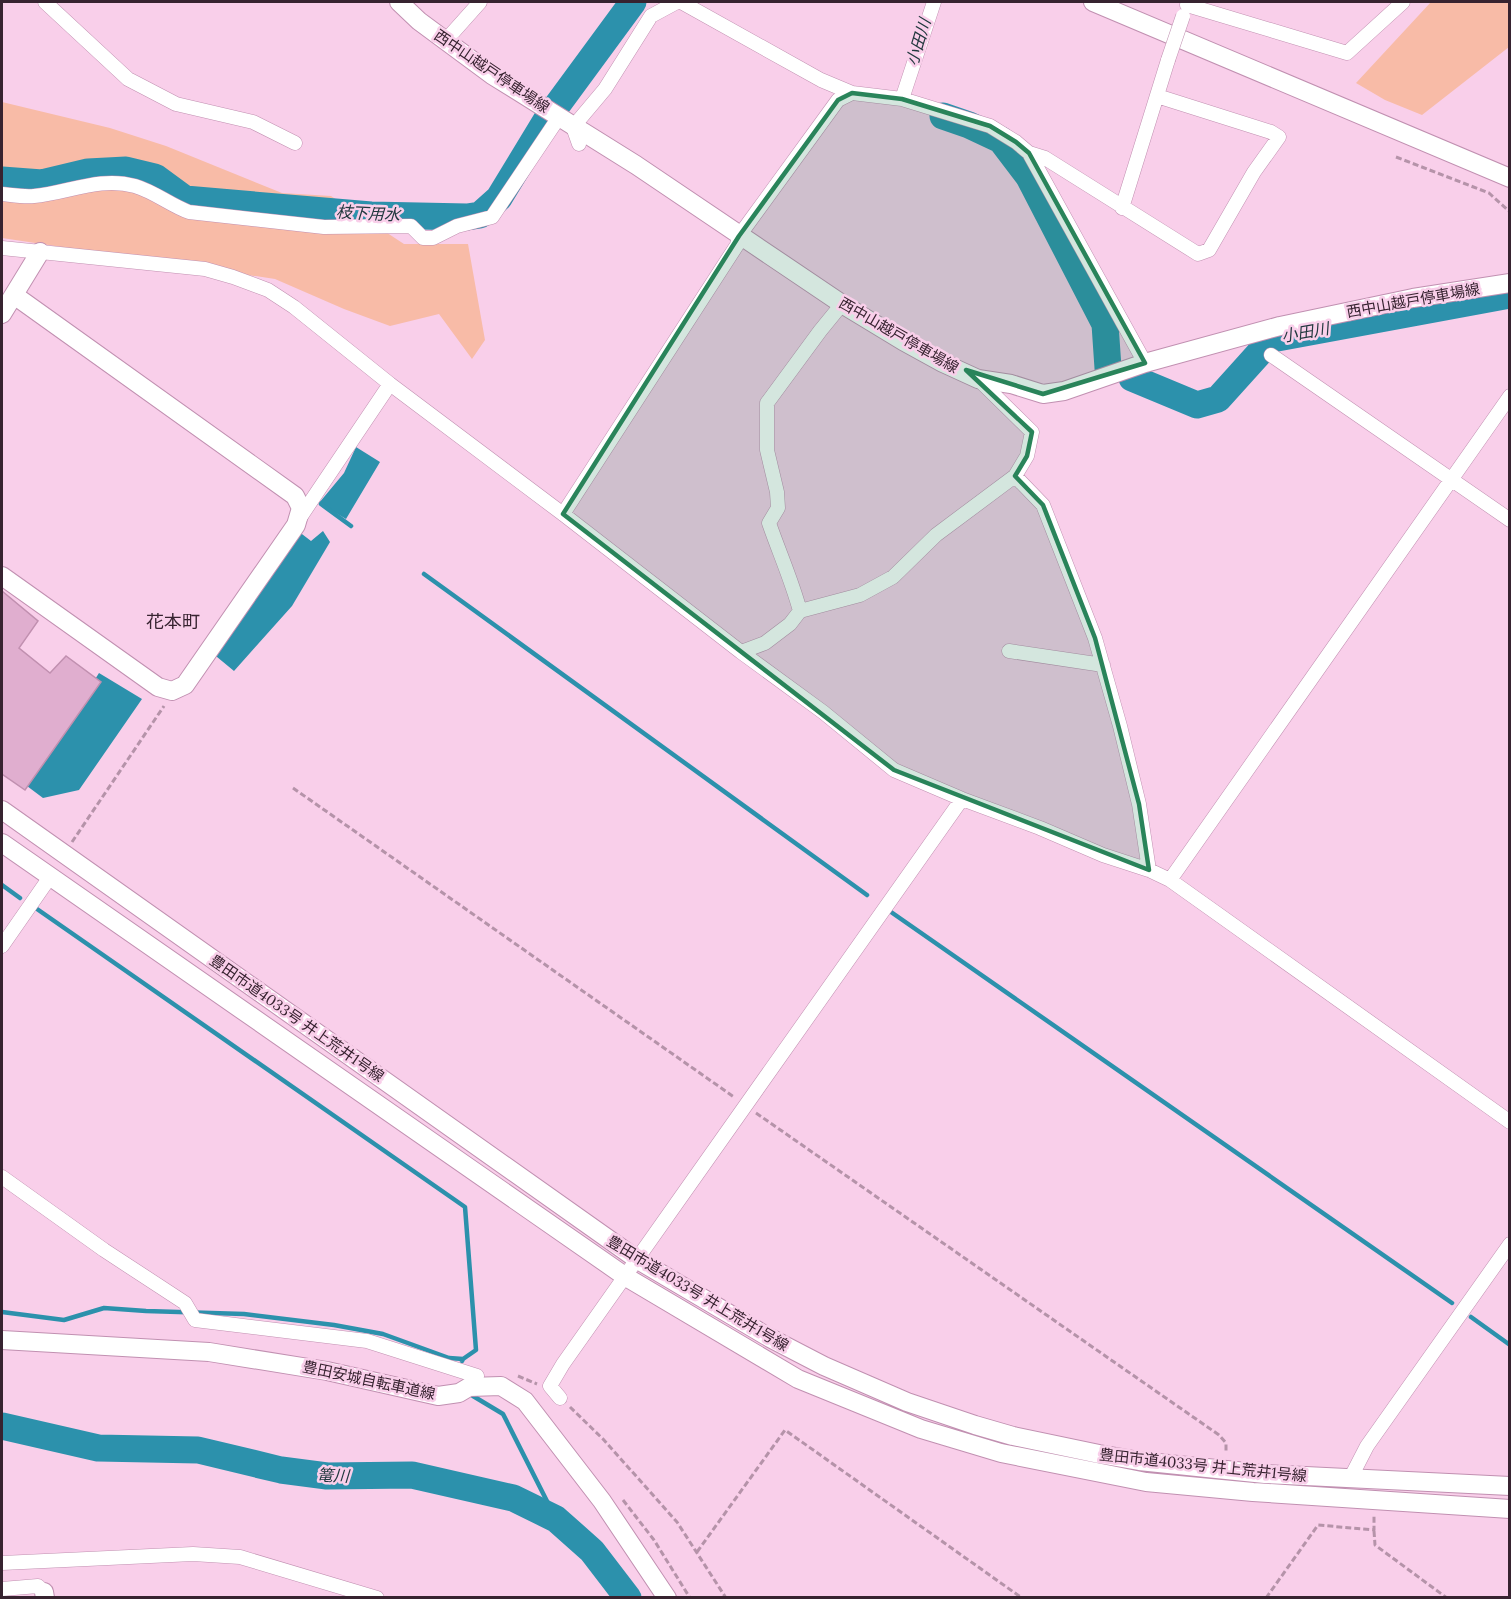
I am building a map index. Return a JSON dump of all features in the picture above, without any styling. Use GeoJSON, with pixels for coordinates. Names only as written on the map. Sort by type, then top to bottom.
{"type":"FeatureCollection","features":[{"type":"Feature","properties":{"kind":"street"},"geometry":{"type":"LineString","coordinates":[[45,2],[129,79],[176,104],[252,122],[296,143]]}},
{"type":"Feature","properties":{"kind":"street","name":"西中山越戸停車場線"},"geometry":{"type":"LineString","coordinates":[[399,2],[419,21],[447,39],[492,75],[564,124],[636,165],[842,304],[913,347],[978,379],[1011,384],[1043,394],[1074,388],[1145,363],[1280,326],[1413,298],[1509,283]]}},
{"type":"Feature","properties":{"kind":"street"},"geometry":{"type":"LineString","coordinates":[[447,39],[480,2]]}},
{"type":"Feature","properties":{"kind":"street"},"geometry":{"type":"LineString","coordinates":[[2,194],[32,196],[85,185],[111,183],[133,185],[148,190],[189,213],[324,227],[411,226],[423,238],[433,238],[457,226],[492,217],[564,124],[605,89],[651,16],[679,2],[775,56],[852,93],[902,99],[990,126],[1016,142],[1029,153],[1145,363]]}},
{"type":"Feature","properties":{"kind":"street"},"geometry":{"type":"LineString","coordinates":[[902,99],[934,2]]}},
{"type":"Feature","properties":{"kind":"street"},"geometry":{"type":"LineString","coordinates":[[1093,2],[1509,178]]}},
{"type":"Feature","properties":{"kind":"street"},"geometry":{"type":"LineString","coordinates":[[1122,208],[1186,7],[1347,53],[1403,2]]}},
{"type":"Feature","properties":{"kind":"street"},"geometry":{"type":"LineString","coordinates":[[563,514],[737,244],[739,236],[838,100],[852,93]]}},
{"type":"Feature","properties":{"kind":"street"},"geometry":{"type":"LineString","coordinates":[[1029,153],[1045,158],[1198,254],[1209,250],[1254,172],[1279,137],[1270,132],[1157,96]]}},
{"type":"Feature","properties":{"kind":"street"},"geometry":{"type":"LineString","coordinates":[[2,248],[206,269],[259,286],[294,307],[390,384],[741,652],[824,712],[894,770],[1170,880],[1509,1122]]}},
{"type":"Feature","properties":{"kind":"street"},"geometry":{"type":"LineString","coordinates":[[2,314],[40,252]]}},
{"type":"Feature","properties":{"kind":"street"},"geometry":{"type":"LineString","coordinates":[[14,295],[295,496],[301,508],[298,520]]}},
{"type":"Feature","properties":{"kind":"street"},"geometry":{"type":"LineString","coordinates":[[800,611],[791,580],[769,523],[777,508],[777,492],[767,450],[767,403],[842,304]]}},
{"type":"Feature","properties":{"kind":"street"},"geometry":{"type":"LineString","coordinates":[[1271,355],[1509,520]]}},
{"type":"Feature","properties":{"kind":"street"},"geometry":{"type":"LineString","coordinates":[[741,652],[765,643],[790,624],[800,611],[860,595],[893,577],[936,535],[1015,476],[1027,456],[1032,432],[978,379]]}},
{"type":"Feature","properties":{"kind":"street"},"geometry":{"type":"LineString","coordinates":[[2,576],[159,687],[168,691],[175,690],[185,685],[390,384]]}},
{"type":"Feature","properties":{"kind":"street"},"geometry":{"type":"LineString","coordinates":[[1170,880],[1509,396]]}},
{"type":"Feature","properties":{"kind":"street"},"geometry":{"type":"LineString","coordinates":[[1015,476],[1043,505],[1103,665],[1139,804],[1149,870]]}},
{"type":"Feature","properties":{"kind":"street"},"geometry":{"type":"LineString","coordinates":[[1009,651],[1103,665]]}},
{"type":"Feature","properties":{"kind":"street"},"geometry":{"type":"LineString","coordinates":[[560,1398],[550,1386],[962,799]]}},
{"type":"Feature","properties":{"kind":"street","name":"豊田市道4033号 井上荒井1号線"},"geometry":{"type":"LineString","coordinates":[[2,810],[638,1260],[779,1343],[824,1366],[907,1402],[975,1425],[1047,1444],[1139,1461],[1350,1479],[1509,1486]]}},
{"type":"Feature","properties":{"kind":"street","name":"豊田市道4033号 井上荒井1号線"},"geometry":{"type":"LineString","coordinates":[[2,843],[626,1277],[798,1379],[921,1429],[1001,1453],[1146,1482],[1375,1501],[1509,1509]]}},
{"type":"Feature","properties":{"kind":"street"},"geometry":{"type":"LineString","coordinates":[[2,946],[50,877]]}},
{"type":"Feature","properties":{"kind":"street"},"geometry":{"type":"LineString","coordinates":[[2,1178],[104,1250],[185,1303],[195,1320],[367,1341],[477,1376]]}},
{"type":"Feature","properties":{"kind":"street"},"geometry":{"type":"LineString","coordinates":[[1350,1479],[1367,1446],[1509,1244]]}},
{"type":"Feature","properties":{"kind":"street","name":"豊田安城自転車道線"},"geometry":{"type":"LineString","coordinates":[[2,1340],[219,1353],[327,1371],[438,1396],[459,1394],[469,1387],[501,1386],[525,1401],[531,1408],[602,1501],[667,1598]]}},
{"type":"Feature","properties":{"kind":"street"},"geometry":{"type":"LineString","coordinates":[[2,1563],[193,1554],[240,1557],[377,1598]]}},
{"type":"Feature","properties":{"kind":"street"},"geometry":{"type":"LineString","coordinates":[[2,1589],[38,1586],[45,1595]]}},
{"type":"Feature","properties":{"kind":"path"},"geometry":{"type":"LineString","coordinates":[[1396,157],[1489,193],[1509,213]]}},
{"type":"Feature","properties":{"kind":"path"},"geometry":{"type":"LineString","coordinates":[[65,854],[175,690]]}},
{"type":"Feature","properties":{"kind":"path"},"geometry":{"type":"LineString","coordinates":[[293,788],[1219,1435],[1226,1443],[1226,1470]]}},
{"type":"Feature","properties":{"kind":"path"},"geometry":{"type":"LineString","coordinates":[[560,1398],[603,1439],[676,1521],[726,1598]]}},
{"type":"Feature","properties":{"kind":"path"},"geometry":{"type":"LineString","coordinates":[[697,1551],[784,1430],[1022,1598]]}},
{"type":"Feature","properties":{"kind":"path"},"geometry":{"type":"LineString","coordinates":[[1375,1501],[1375,1545],[1447,1598]]}},
{"type":"Feature","properties":{"kind":"path"},"geometry":{"type":"LineString","coordinates":[[1266,1598],[1318,1525],[1374,1530]]}},
{"type":"Feature","properties":{"kind":"highlighted area"},"geometry":{"type":"Polygon","coordinates":[[[852,93],[902,99],[990,126],[1029,153],[1145,363],[1043,394],[966,370],[1032,432],[1027,456],[1015,476],[1043,505],[1095,638],[1139,804],[1149,870],[894,770],[563,514],[739,236],[838,100],[852,93]]]}},
{"type":"Feature","properties":{"kind":"shaded area"},"geometry":{"type":"Polygon","coordinates":[[[1431,2],[1509,2],[1509,47],[1422,115],[1385,100],[1356,83],[1431,2]]]}},
{"type":"Feature","properties":{"kind":"shaded area"},"geometry":{"type":"Polygon","coordinates":[[[2,102],[110,128],[166,146],[282,193],[331,196],[404,244],[468,244],[485,340],[472,359],[439,314],[390,326],[275,279],[2,238],[2,102]]]}},
{"type":"Feature","properties":{"kind":"water"},"geometry":{"type":"Polygon","coordinates":[[[356,447],[380,462],[346,519],[319,503],[344,473],[356,447]]]}},
{"type":"Feature","properties":{"kind":"water"},"geometry":{"type":"Polygon","coordinates":[[[298,531],[311,541],[323,531],[330,542],[292,606],[234,671],[211,652],[298,531]]]}},
{"type":"Feature","properties":{"kind":"water"},"geometry":{"type":"Polygon","coordinates":[[[99,673],[142,699],[79,790],[43,798],[27,786],[99,673]]]}},
{"type":"Feature","properties":{"kind":"building"},"geometry":{"type":"Polygon","coordinates":[[[2,591],[38,621],[19,648],[50,673],[66,656],[101,682],[25,790],[2,774],[2,591]]]}},
{"type":"Feature","properties":{"kind":"waterway","name":"枝下用水"},"geometry":{"type":"LineString","coordinates":[[2,180],[42,183],[88,172],[126,170],[155,177],[185,199],[371,215],[467,217],[480,215],[499,198],[547,119],[633,2]]}},
{"type":"Feature","properties":{"kind":"waterway","name":"小田川"},"geometry":{"type":"LineString","coordinates":[[943,116],[1001,140],[1029,177],[1105,324],[1108,368]]}},
{"type":"Feature","properties":{"kind":"waterway","name":"小田川"},"geometry":{"type":"LineString","coordinates":[[1132,378],[1197,405],[1218,399],[1272,339],[1510,295]]}},
{"type":"Feature","properties":{"kind":"waterway"},"geometry":{"type":"LineString","coordinates":[[321,504],[351,526]]}},
{"type":"Feature","properties":{"kind":"waterway"},"geometry":{"type":"LineString","coordinates":[[424,574],[867,895]]}},
{"type":"Feature","properties":{"kind":"waterway"},"geometry":{"type":"LineString","coordinates":[[2,885],[20,898]]}},
{"type":"Feature","properties":{"kind":"waterway"},"geometry":{"type":"LineString","coordinates":[[37,909],[465,1207],[476,1350],[463,1359]]}},
{"type":"Feature","properties":{"kind":"waterway"},"geometry":{"type":"LineString","coordinates":[[891,912],[1452,1303]]}},
{"type":"Feature","properties":{"kind":"waterway"},"geometry":{"type":"LineString","coordinates":[[2,1312],[64,1320],[104,1308],[244,1314],[334,1325],[383,1334],[449,1358],[463,1359],[462,1361]]}},
{"type":"Feature","properties":{"kind":"waterway"},"geometry":{"type":"LineString","coordinates":[[1471,1317],[1510,1345]]}},
{"type":"Feature","properties":{"kind":"waterway"},"geometry":{"type":"LineString","coordinates":[[473,1396],[503,1414],[556,1519]]}},
{"type":"Feature","properties":{"kind":"waterway","name":"篭川"},"geometry":{"type":"LineString","coordinates":[[2,1426],[98,1448],[198,1450],[281,1470],[327,1476],[412,1475],[513,1498],[556,1519],[592,1551],[628,1598]]}},
{"type":"Feature","properties":{"kind":"district","name":"花本町"},"geometry":{"type":"Point","coordinates":[173,621]}}]}
